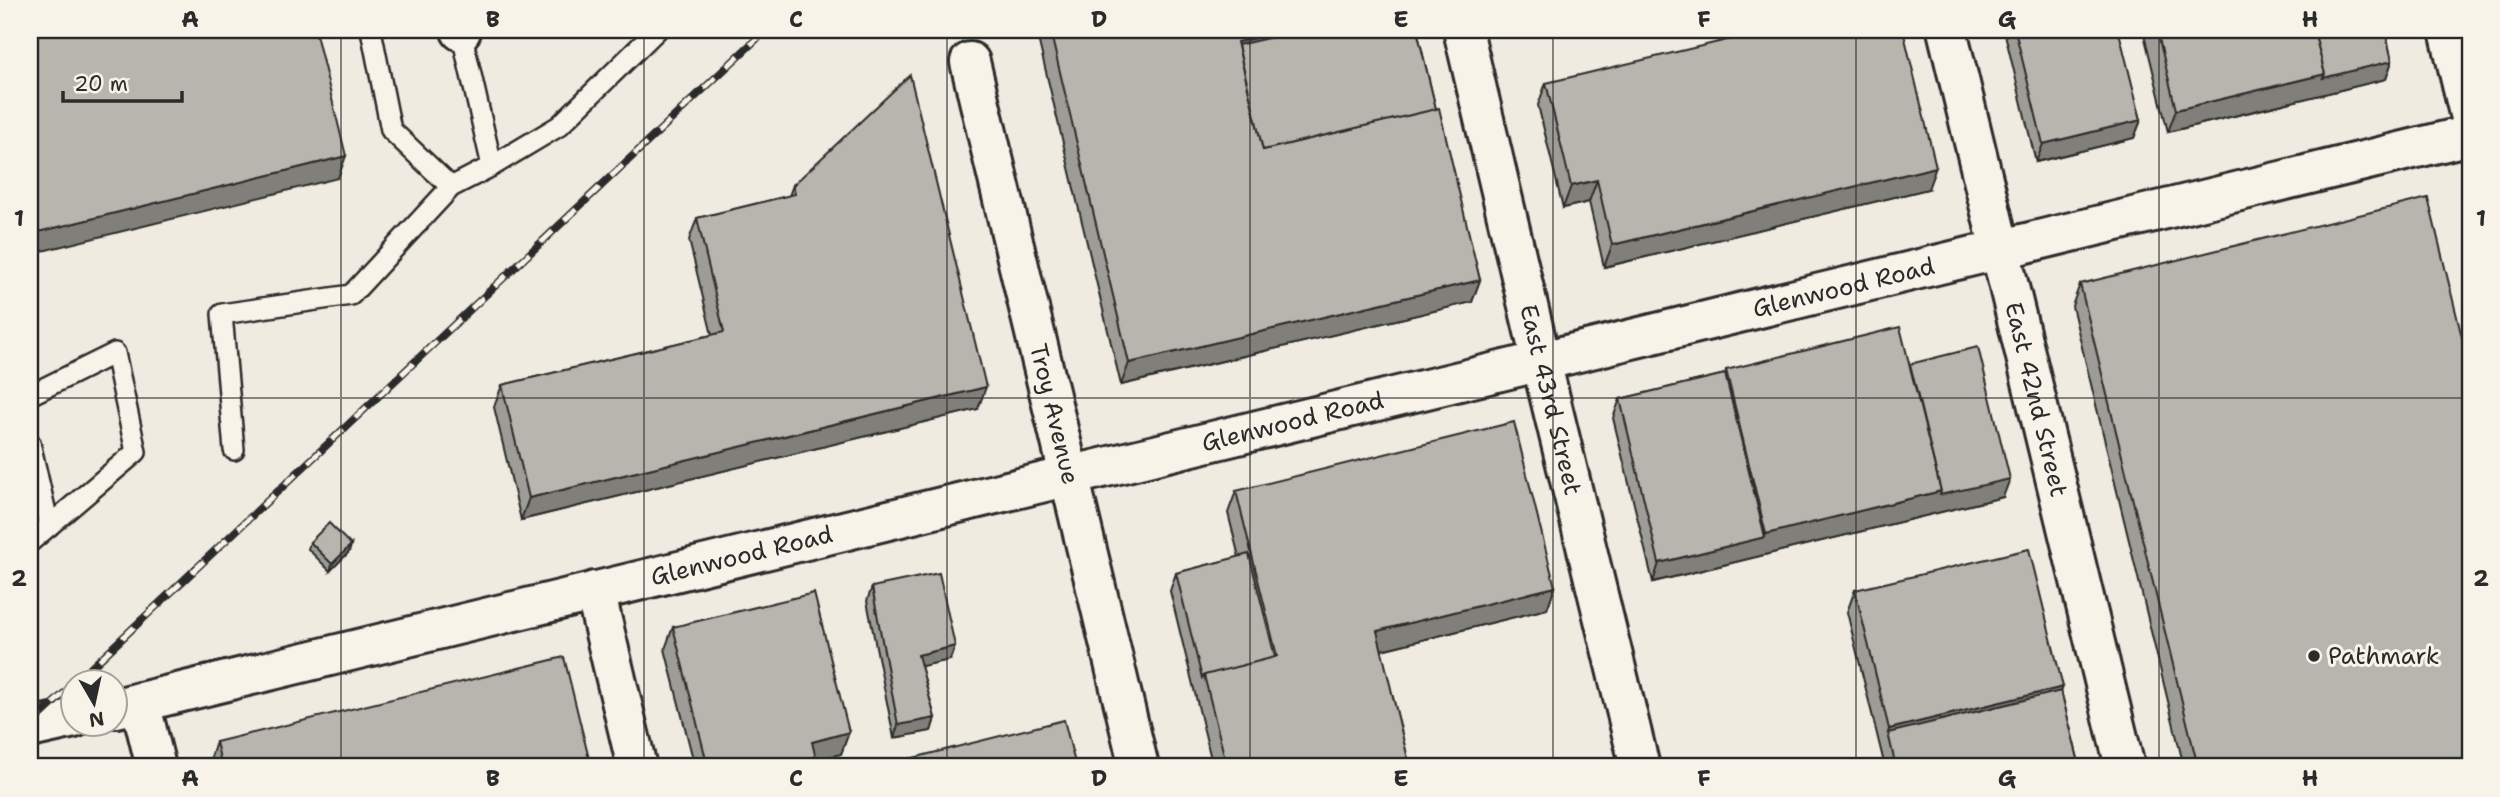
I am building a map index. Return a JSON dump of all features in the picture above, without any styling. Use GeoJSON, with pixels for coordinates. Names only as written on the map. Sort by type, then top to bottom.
{"type":"FeatureCollection","features":[{"type":"Feature","properties":{"kind":"street","name":"East 43rd Street"},"geometry":{"type":"LineString","coordinates":[[1463,30],[1640,767]]}},
{"type":"Feature","properties":{"kind":"street","name":"East 42nd Street"},"geometry":{"type":"LineString","coordinates":[[1947,30],[2125,767]]}},
{"type":"Feature","properties":{"kind":"street"},"geometry":{"type":"LineString","coordinates":[[2449,30],[2470,118]]}},
{"type":"Feature","properties":{"kind":"street","name":"Troy Avenue"},"geometry":{"type":"LineString","coordinates":[[970,62],[1139,767]]}},
{"type":"Feature","properties":{"kind":"street","name":"Glenwood Road"},"geometry":{"type":"LineString","coordinates":[[130,705],[2470,135]]}},
{"type":"Feature","properties":{"kind":"street"},"geometry":{"type":"LineString","coordinates":[[595,591],[637,767]]}},
{"type":"Feature","properties":{"kind":"street"},"geometry":{"type":"LineString","coordinates":[[130,709],[156,767]]}},
{"type":"Feature","properties":{"kind":"street"},"geometry":{"type":"LineString","coordinates":[[30,728],[60,721]]}},
{"type":"Feature","properties":{"kind":"lane"},"geometry":{"type":"LineString","coordinates":[[371,30],[391,130],[452,187]]}},
{"type":"Feature","properties":{"kind":"lane"},"geometry":{"type":"LineString","coordinates":[[461,30],[492,166]]}},
{"type":"Feature","properties":{"kind":"lane"},"geometry":{"type":"LineString","coordinates":[[234,450],[222,314],[351,295],[452,187],[559,125],[657,30]]}},
{"type":"Feature","properties":{"kind":"lane"},"geometry":{"type":"LineString","coordinates":[[30,395],[115,353],[136,452],[30,542]]}},
{"type":"Feature","properties":{"kind":"lane"},"geometry":{"type":"LineString","coordinates":[[30,443],[48,526]]}},
{"type":"Feature","properties":{"kind":"building"},"geometry":{"type":"Polygon","coordinates":[[[30,30],[315,30],[346,156],[30,234],[30,30]]]}},
{"type":"Feature","properties":{"kind":"building"},"geometry":{"type":"Polygon","coordinates":[[[1050,30],[1289,30],[1237,42],[1263,150],[1439,108],[1480,280],[1129,363],[1050,30]]]}},
{"type":"Feature","properties":{"kind":"building"},"geometry":{"type":"Polygon","coordinates":[[[1303,30],[1417,30],[1436,109],[1263,150],[1238,45],[1303,30]]]}},
{"type":"Feature","properties":{"kind":"building"},"geometry":{"type":"Polygon","coordinates":[[[1769,30],[1903,30],[1936,167],[1612,245],[1597,180],[1571,186],[1546,83],[1769,30]]]}},
{"type":"Feature","properties":{"kind":"building"},"geometry":{"type":"Polygon","coordinates":[[[2015,30],[2117,30],[2141,120],[2043,144],[2015,30]]]}},
{"type":"Feature","properties":{"kind":"building"},"geometry":{"type":"Polygon","coordinates":[[[2157,30],[2314,30],[2325,74],[2176,110],[2157,30]]]}},
{"type":"Feature","properties":{"kind":"building"},"geometry":{"type":"Polygon","coordinates":[[[2314,30],[2385,30],[2392,61],[2323,78],[2325,74],[2314,30]]]}},
{"type":"Feature","properties":{"kind":"building"},"geometry":{"type":"Polygon","coordinates":[[[910,75],[986,387],[529,498],[502,385],[724,332],[697,218],[795,194],[793,185],[910,75]]]}},
{"type":"Feature","properties":{"kind":"building"},"geometry":{"type":"Polygon","coordinates":[[[2428,198],[2470,370],[2470,767],[2198,767],[2080,284],[2428,198]]]}},
{"type":"Feature","properties":{"kind":"building"},"geometry":{"type":"Polygon","coordinates":[[[1900,327],[1941,491],[1766,534],[1726,370],[1900,327]]]}},
{"type":"Feature","properties":{"kind":"building"},"geometry":{"type":"Polygon","coordinates":[[[1978,347],[2010,479],[1940,495],[1910,364],[1978,347]]]}},
{"type":"Feature","properties":{"kind":"building"},"geometry":{"type":"Polygon","coordinates":[[[1725,374],[1765,537],[1659,563],[1620,399],[1725,374]]]}},
{"type":"Feature","properties":{"kind":"building"},"geometry":{"type":"Polygon","coordinates":[[[1514,422],[1555,587],[1377,631],[1410,767],[1227,767],[1204,675],[1277,656],[1236,491],[1514,422]]]}},
{"type":"Feature","properties":{"kind":"building"},"geometry":{"type":"Polygon","coordinates":[[[329,523],[351,545],[332,564],[310,542],[329,523]]]}},
{"type":"Feature","properties":{"kind":"building"},"geometry":{"type":"Polygon","coordinates":[[[2029,549],[2063,687],[1889,729],[1855,590],[2029,549]]]}},
{"type":"Feature","properties":{"kind":"building"},"geometry":{"type":"Polygon","coordinates":[[[1249,554],[1275,657],[1204,675],[1202,678],[1176,573],[1249,554]]]}},
{"type":"Feature","properties":{"kind":"building"},"geometry":{"type":"Polygon","coordinates":[[[939,573],[955,646],[918,655],[935,718],[898,725],[872,587],[939,573]]]}},
{"type":"Feature","properties":{"kind":"building"},"geometry":{"type":"Polygon","coordinates":[[[814,593],[849,732],[812,742],[818,767],[708,767],[673,627],[814,593]]]}},
{"type":"Feature","properties":{"kind":"building"},"geometry":{"type":"Polygon","coordinates":[[[564,657],[591,767],[222,767],[216,742],[564,657]]]}},
{"type":"Feature","properties":{"kind":"building"},"geometry":{"type":"Polygon","coordinates":[[[2061,691],[2080,767],[1896,767],[1888,733],[2061,691]]]}},
{"type":"Feature","properties":{"kind":"building"},"geometry":{"type":"Polygon","coordinates":[[[1064,720],[1076,767],[890,767],[889,764],[1064,720]]]}},
{"type":"Feature","properties":{"kind":"railway"},"geometry":{"type":"LineString","coordinates":[[91,668],[766,30]]}},
{"type":"Feature","properties":{"kind":"railway"},"geometry":{"type":"LineString","coordinates":[[30,725],[60,697]]}},
{"type":"Feature","properties":{"kind":"place","name":"Pathmark"},"geometry":{"type":"Point","coordinates":[2314,656]}}]}
